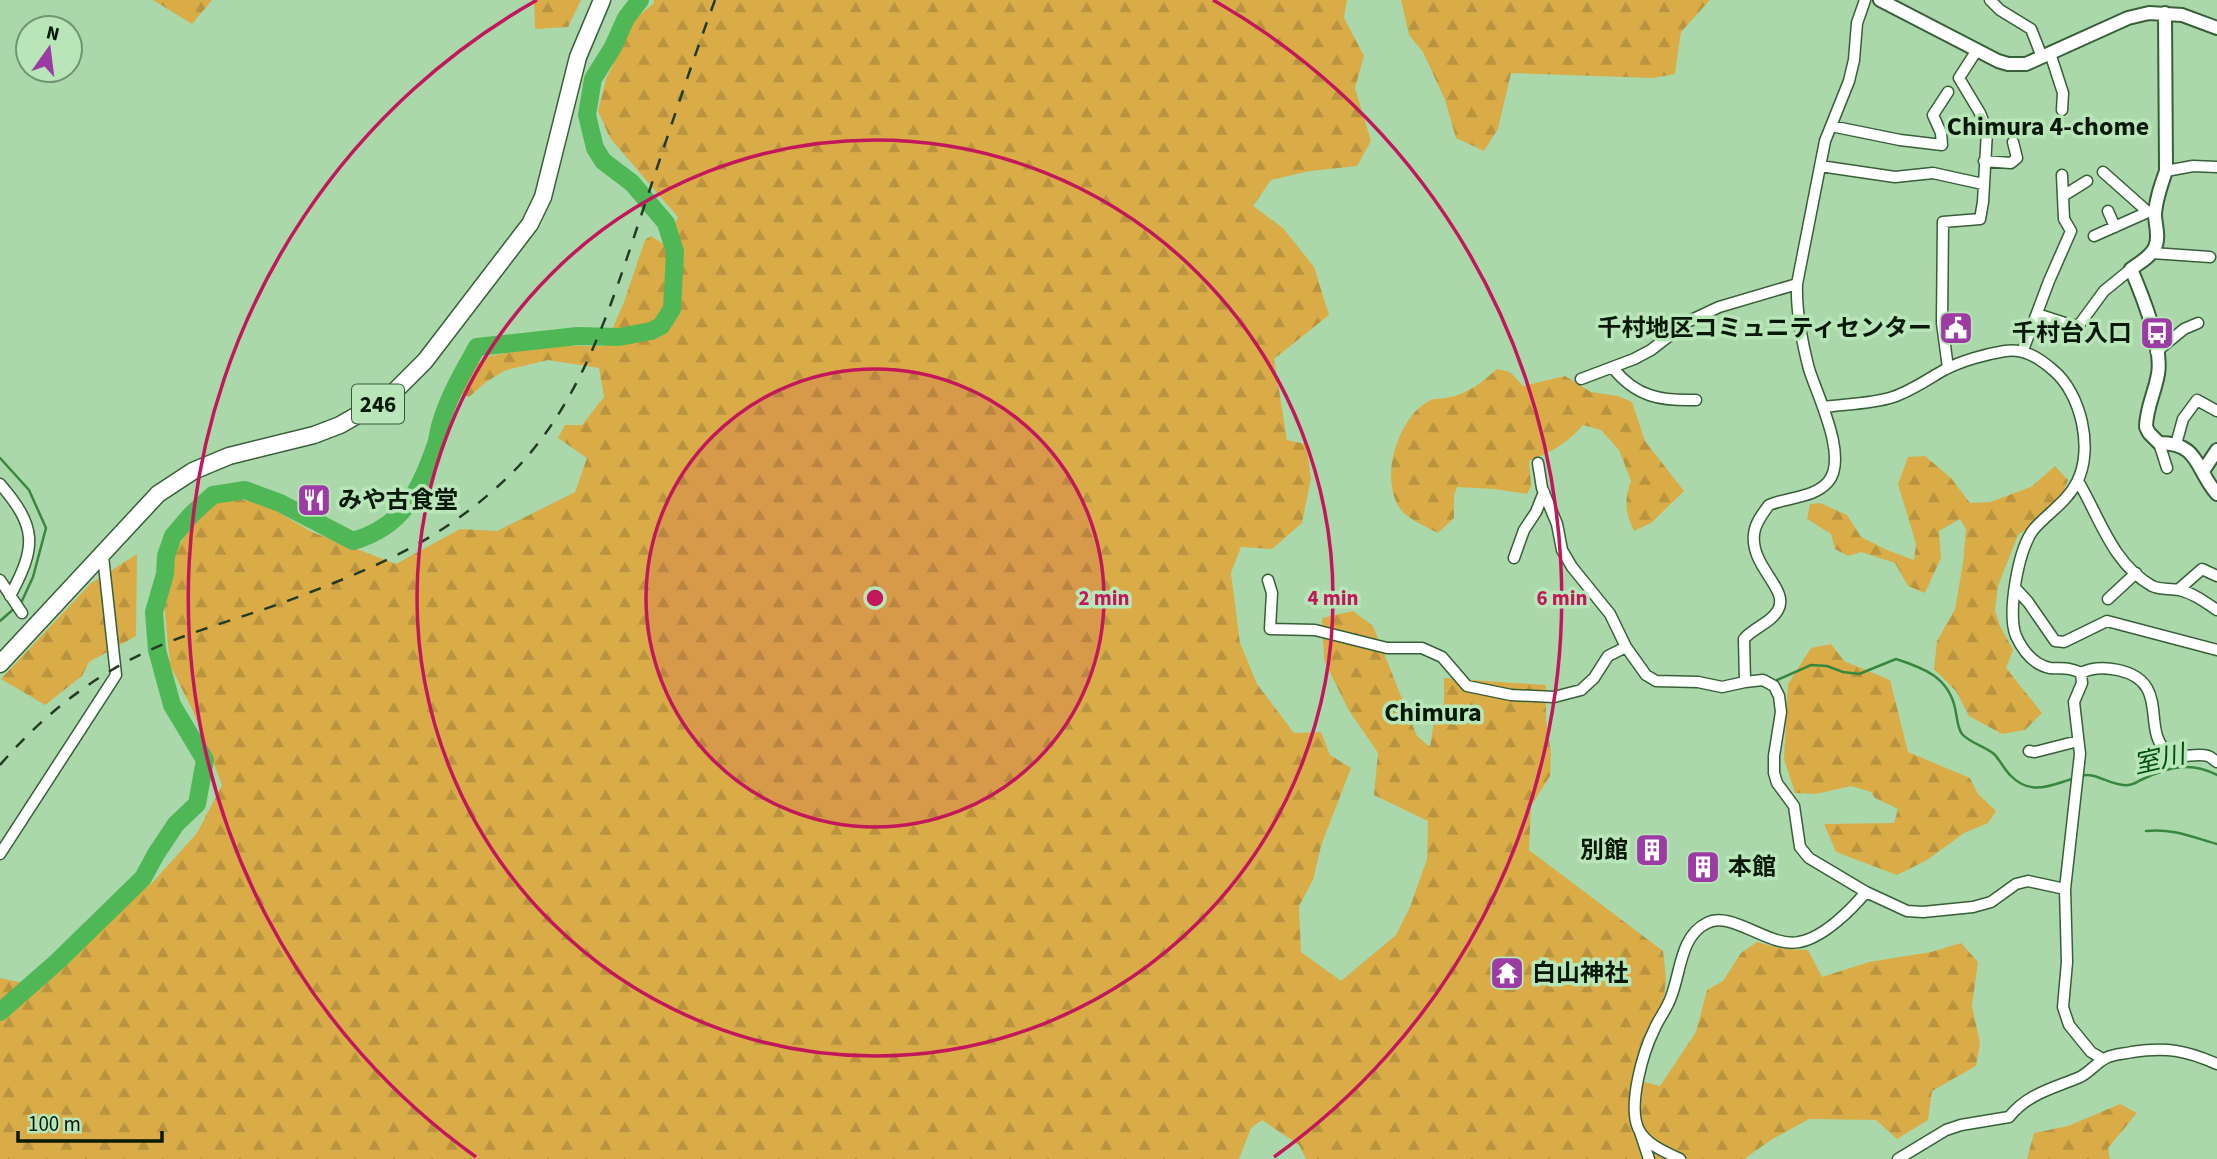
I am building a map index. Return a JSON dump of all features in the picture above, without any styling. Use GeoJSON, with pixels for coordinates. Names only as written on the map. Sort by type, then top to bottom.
{"type":"FeatureCollection","features":[{"type":"Feature","properties":{"kind":"highway","name":"246"},"geometry":{"type":"LineString","coordinates":[[0,664],[158,494],[193,471],[229,456],[314,435],[340,425],[389,397],[425,361],[530,224],[543,197],[578,57],[602,0]]}},
{"type":"Feature","properties":{"kind":"street"},"geometry":{"type":"LineString","coordinates":[[1745,682],[1744,639],[1750,631],[1771,618],[1780,603],[1779,591],[1759,564],[1754,552],[1754,532],[1769,505],[1815,493],[1830,480],[1835,464],[1824,407],[1809,368],[1796,302],[1797,284],[1825,141],[1849,82],[1857,23],[1866,0]]}},
{"type":"Feature","properties":{"kind":"street"},"geometry":{"type":"LineString","coordinates":[[1880,0],[2008,64],[2026,64],[2129,18],[2149,13],[2182,15],[2217,28]]}},
{"type":"Feature","properties":{"kind":"street"},"geometry":{"type":"LineString","coordinates":[[1990,0],[2000,10],[2031,29],[2063,93],[2062,110]]}},
{"type":"Feature","properties":{"kind":"street"},"geometry":{"type":"LineString","coordinates":[[2037,314],[2079,325],[2104,291],[2152,253],[2157,241],[2152,211],[2166,171],[2168,113],[2165,13]]}},
{"type":"Feature","properties":{"kind":"street"},"geometry":{"type":"LineString","coordinates":[[1948,368],[1942,323],[1943,222],[1980,219],[1987,131],[1980,113],[1959,78],[1977,50]]}},
{"type":"Feature","properties":{"kind":"street"},"geometry":{"type":"LineString","coordinates":[[1831,126],[1900,140],[1942,145],[1941,134],[1933,115],[1948,92]]}},
{"type":"Feature","properties":{"kind":"street"},"geometry":{"type":"LineString","coordinates":[[1984,161],[2011,163],[2017,158],[2017,147]]}},
{"type":"Feature","properties":{"kind":"street"},"geometry":{"type":"LineString","coordinates":[[1820,166],[1895,177],[1933,173],[1983,184]]}},
{"type":"Feature","properties":{"kind":"street"},"geometry":{"type":"LineString","coordinates":[[2166,171],[2193,166],[2217,167]]}},
{"type":"Feature","properties":{"kind":"street"},"geometry":{"type":"LineString","coordinates":[[2103,172],[2152,211]]}},
{"type":"Feature","properties":{"kind":"street"},"geometry":{"type":"LineString","coordinates":[[2024,350],[2071,231],[2064,219],[2062,175]]}},
{"type":"Feature","properties":{"kind":"street"},"geometry":{"type":"LineString","coordinates":[[2063,196],[2087,181]]}},
{"type":"Feature","properties":{"kind":"street"},"geometry":{"type":"LineString","coordinates":[[2108,211],[2115,227]]}},
{"type":"Feature","properties":{"kind":"street"},"geometry":{"type":"LineString","coordinates":[[2094,236],[2152,211]]}},
{"type":"Feature","properties":{"kind":"street"},"geometry":{"type":"LineString","coordinates":[[2152,253],[2210,257]]}},
{"type":"Feature","properties":{"kind":"street"},"geometry":{"type":"LineString","coordinates":[[2131,269],[2151,323],[2158,372],[2146,427],[2159,443],[2167,468]]}},
{"type":"Feature","properties":{"kind":"street"},"geometry":{"type":"LineString","coordinates":[[1581,379],[1651,350],[1688,322],[1719,307],[1797,284]]}},
{"type":"Feature","properties":{"kind":"street"},"geometry":{"type":"LineString","coordinates":[[2156,352],[2184,329],[2198,323]]}},
{"type":"Feature","properties":{"kind":"street"},"geometry":{"type":"LineString","coordinates":[[1824,407],[1895,397],[1948,368],[2006,351],[2024,350],[2060,376],[2074,398],[2081,416],[2084,456],[2078,481],[2063,502],[2033,530],[2026,541],[2011,619],[2021,646],[2038,664],[2049,668],[2072,668],[2081,673]]}},
{"type":"Feature","properties":{"kind":"street"},"geometry":{"type":"LineString","coordinates":[[1613,368],[1623,381],[1652,397],[1670,401],[1696,400]]}},
{"type":"Feature","properties":{"kind":"street"},"geometry":{"type":"LineString","coordinates":[[2176,444],[2183,419],[2197,400],[2217,411]]}},
{"type":"Feature","properties":{"kind":"street"},"geometry":{"type":"LineString","coordinates":[[2159,443],[2176,444],[2188,449],[2217,494]]}},
{"type":"Feature","properties":{"kind":"street"},"geometry":{"type":"LineString","coordinates":[[2203,471],[2217,450]]}},
{"type":"Feature","properties":{"kind":"street"},"geometry":{"type":"LineString","coordinates":[[1538,463],[1562,550],[1584,583],[1610,614],[1626,647],[1646,675],[1656,681],[1698,682],[1722,687],[1763,680],[1769,682],[1779,696],[1781,712],[1774,773],[1777,783],[1794,806],[1802,853],[1895,907],[1923,912],[1973,907],[1991,902],[2016,884],[2028,881],[2064,889]]}},
{"type":"Feature","properties":{"kind":"street"},"geometry":{"type":"LineString","coordinates":[[2078,481],[2120,559],[2155,588],[2178,590],[2217,610]]}},
{"type":"Feature","properties":{"kind":"street"},"geometry":{"type":"LineString","coordinates":[[0,484],[23,514],[29,535],[28,554],[12,599]]}},
{"type":"Feature","properties":{"kind":"street"},"geometry":{"type":"LineString","coordinates":[[1514,558],[1524,530],[1536,512],[1544,492]]}},
{"type":"Feature","properties":{"kind":"street"},"geometry":{"type":"LineString","coordinates":[[0,854],[116,675],[103,555]]}},
{"type":"Feature","properties":{"kind":"street"},"geometry":{"type":"LineString","coordinates":[[2178,590],[2202,569],[2217,576]]}},
{"type":"Feature","properties":{"kind":"street"},"geometry":{"type":"LineString","coordinates":[[2108,599],[2136,573]]}},
{"type":"Feature","properties":{"kind":"street"},"geometry":{"type":"LineString","coordinates":[[0,580],[22,613]]}},
{"type":"Feature","properties":{"kind":"street"},"geometry":{"type":"LineString","coordinates":[[1268,580],[1272,593],[1269,629],[1315,630],[1387,648],[1422,648],[1442,657],[1467,686],[1486,691],[1528,696],[1570,695],[1587,686],[1608,656],[1626,647]]}},
{"type":"Feature","properties":{"kind":"street"},"geometry":{"type":"LineString","coordinates":[[2016,589],[2055,640],[2070,640],[2107,621],[2217,650]]}},
{"type":"Feature","properties":{"kind":"street"},"geometry":{"type":"LineString","coordinates":[[2081,673],[2092,667],[2114,669],[2139,679],[2154,703],[2155,724],[2162,745],[2174,755],[2208,756],[2217,762]]}},
{"type":"Feature","properties":{"kind":"street"},"geometry":{"type":"LineString","coordinates":[[2081,673],[2082,683],[2074,702],[2079,769],[2064,889],[2067,962],[2063,1007],[2074,1032],[2091,1052],[2103,1059]]}},
{"type":"Feature","properties":{"kind":"street"},"geometry":{"type":"LineString","coordinates":[[2029,751],[2035,752],[2078,741]]}},
{"type":"Feature","properties":{"kind":"street"},"geometry":{"type":"LineString","coordinates":[[1649,1159],[1635,1107],[1646,1047],[1670,1000],[1683,954],[1693,934],[1706,923],[1715,920],[1731,922],[1784,943],[1801,942],[1836,922],[1866,892]]}},
{"type":"Feature","properties":{"kind":"street"},"geometry":{"type":"LineString","coordinates":[[1898,1159],[1946,1130],[2009,1117],[2021,1104],[2035,1095],[2082,1076],[2103,1059],[2116,1054],[2162,1048],[2180,1050],[2217,1064]]}},
{"type":"Feature","properties":{"kind":"street"},"geometry":{"type":"LineString","coordinates":[[1640,1132],[1656,1148],[1680,1159]]}},
{"type":"Feature","properties":{"kind":"green space"},"geometry":{"type":"Polygon","coordinates":[[[153,0],[212,0],[192,24],[153,0]]]}},
{"type":"Feature","properties":{"kind":"green space"},"geometry":{"type":"Polygon","coordinates":[[[534,0],[581,0],[568,27],[535,29],[534,0]]]}},
{"type":"Feature","properties":{"kind":"green space"},"geometry":{"type":"Polygon","coordinates":[[[654,0],[1347,0],[1344,18],[1364,56],[1355,88],[1371,141],[1357,166],[1310,171],[1271,180],[1253,206],[1283,228],[1314,267],[1329,315],[1274,359],[1287,440],[1306,444],[1311,478],[1302,523],[1272,549],[1241,547],[1231,573],[1240,643],[1257,684],[1294,733],[1321,732],[1330,755],[1351,768],[1321,846],[1313,880],[1299,906],[1301,952],[1341,981],[1396,935],[1410,907],[1427,859],[1428,821],[1374,795],[1378,753],[1348,709],[1324,660],[1322,618],[1353,611],[1373,626],[1417,736],[1430,747],[1435,714],[1444,703],[1444,678],[1546,685],[1550,776],[1531,806],[1529,850],[1663,951],[1666,978],[1664,996],[1637,1080],[1660,1086],[1696,1032],[1707,990],[1723,981],[1741,953],[1757,942],[1784,949],[1808,950],[1822,977],[1869,962],[1931,952],[1961,943],[1978,962],[1972,1006],[1980,1043],[1976,1066],[1932,1091],[1928,1120],[1897,1139],[1876,1120],[1809,1119],[1744,1159],[1306,1159],[1299,1145],[1262,1120],[1251,1128],[1239,1159],[0,1159],[0,978],[41,987],[113,915],[152,883],[197,833],[222,785],[192,709],[170,665],[164,604],[172,558],[199,511],[220,499],[259,501],[312,532],[396,564],[460,529],[497,531],[575,492],[587,458],[558,438],[565,425],[582,425],[604,397],[599,368],[548,360],[506,370],[469,397],[460,393],[471,370],[485,357],[543,346],[605,346],[624,302],[645,240],[651,236],[665,245],[678,217],[610,138],[598,111],[606,79],[635,19],[654,3],[654,0]]]}},
{"type":"Feature","properties":{"kind":"green space"},"geometry":{"type":"Polygon","coordinates":[[[1401,0],[1710,0],[1681,32],[1675,74],[1653,78],[1511,73],[1498,129],[1484,151],[1456,138],[1445,100],[1423,52],[1409,35],[1401,0]]]}},
{"type":"Feature","properties":{"kind":"green space"},"geometry":{"type":"Polygon","coordinates":[[[1497,369],[1510,372],[1523,386],[1565,376],[1591,392],[1618,396],[1632,402],[1645,441],[1684,491],[1651,523],[1634,531],[1626,506],[1631,481],[1619,450],[1601,430],[1583,425],[1558,447],[1529,461],[1531,486],[1527,494],[1457,487],[1454,496],[1454,518],[1438,533],[1413,520],[1401,510],[1394,497],[1391,482],[1395,449],[1401,433],[1419,408],[1433,399],[1468,391],[1497,369]]]}},
{"type":"Feature","properties":{"kind":"green space"},"geometry":{"type":"Polygon","coordinates":[[[1925,456],[1951,478],[1970,503],[1990,502],[2031,487],[2055,466],[2068,480],[2057,508],[2018,535],[1998,586],[1995,611],[2013,650],[2006,668],[2042,713],[2025,730],[2002,734],[1969,716],[1956,691],[1934,669],[1937,641],[1955,609],[1963,563],[1966,529],[1960,519],[1939,531],[1941,558],[1925,593],[1908,586],[1895,563],[1861,552],[1848,556],[1835,549],[1831,534],[1807,519],[1810,504],[1820,503],[1847,515],[1861,537],[1914,560],[1916,544],[1898,484],[1908,457],[1925,456]]]}},
{"type":"Feature","properties":{"kind":"green space"},"geometry":{"type":"Polygon","coordinates":[[[137,554],[136,636],[89,662],[82,676],[45,705],[1,679],[90,584],[137,554]]]}},
{"type":"Feature","properties":{"kind":"green space"},"geometry":{"type":"Polygon","coordinates":[[[1831,644],[1844,661],[1890,680],[1908,752],[1970,778],[1978,794],[1996,811],[1988,823],[1964,833],[1927,860],[1897,875],[1836,852],[1824,824],[1894,823],[1898,809],[1875,798],[1871,792],[1851,786],[1816,794],[1795,793],[1784,759],[1788,684],[1811,648],[1831,644]]]}},
{"type":"Feature","properties":{"kind":"green space"},"geometry":{"type":"Polygon","coordinates":[[[2120,1104],[2137,1113],[2108,1148],[2110,1159],[2027,1159],[2034,1133],[2068,1126],[2120,1104]]]}},
{"type":"Feature","properties":{"kind":"waterway"},"geometry":{"type":"LineString","coordinates":[[0,1012],[58,961],[143,878],[176,824],[197,804],[205,760],[172,705],[157,650],[154,612],[173,536],[192,514],[213,495],[245,490],[280,503],[353,541],[370,535],[396,517],[415,493],[436,444],[447,405],[477,347],[578,336],[619,337],[651,331],[661,326],[672,309],[675,252],[666,223],[632,183],[603,161],[595,148],[587,115],[593,79],[613,47],[626,18],[640,0]]}},
{"type":"Feature","properties":{"kind":"waterway"},"geometry":{"type":"LineString","coordinates":[[0,458],[29,490],[46,528],[33,577],[21,603]]}},
{"type":"Feature","properties":{"kind":"waterway"},"geometry":{"type":"LineString","coordinates":[[0,621],[16,607]]}},
{"type":"Feature","properties":{"kind":"waterway"},"geometry":{"type":"LineString","coordinates":[[1777,680],[1811,665],[1859,674],[1896,659],[1925,670],[1941,681],[1952,697],[1962,734],[1994,754],[2018,782],[2026,786],[2041,787],[2075,778]]}},
{"type":"Feature","properties":{"kind":"waterway","name":"室川"},"geometry":{"type":"LineString","coordinates":[[2081,776],[2087,775],[2128,785],[2162,771],[2180,767],[2198,768],[2217,775]]}},
{"type":"Feature","properties":{"kind":"waterway"},"geometry":{"type":"LineString","coordinates":[[2146,831],[2173,832],[2217,844]]}},
{"type":"Feature","properties":{"kind":"railway"},"geometry":{"type":"LineString","coordinates":[[0,765],[32,731],[68,700],[128,661],[169,642],[284,602],[387,560],[462,516],[510,475],[535,447],[557,416],[592,350],[620,279],[715,0]]}},
{"type":"Feature","properties":{"kind":"place","name":"千村地区コミュニティセンター"},"geometry":{"type":"Point","coordinates":[1956,328]}},
{"type":"Feature","properties":{"kind":"place","name":"千村台入口"},"geometry":{"type":"Point","coordinates":[2157,333]}},
{"type":"Feature","properties":{"kind":"place","name":"みや古食堂"},"geometry":{"type":"Point","coordinates":[314,500]}},
{"type":"Feature","properties":{"kind":"place","name":"別館"},"geometry":{"type":"Point","coordinates":[1652,850]}},
{"type":"Feature","properties":{"kind":"place","name":"本館"},"geometry":{"type":"Point","coordinates":[1703,867]}},
{"type":"Feature","properties":{"kind":"place","name":"白山神社"},"geometry":{"type":"Point","coordinates":[1507,973]}},
{"type":"Feature","properties":{"kind":"district","name":"Chimura 4-chome"},"geometry":{"type":"Point","coordinates":[2048,126]}},
{"type":"Feature","properties":{"kind":"district","name":"Chimura"},"geometry":{"type":"Point","coordinates":[1433,712]}}]}
